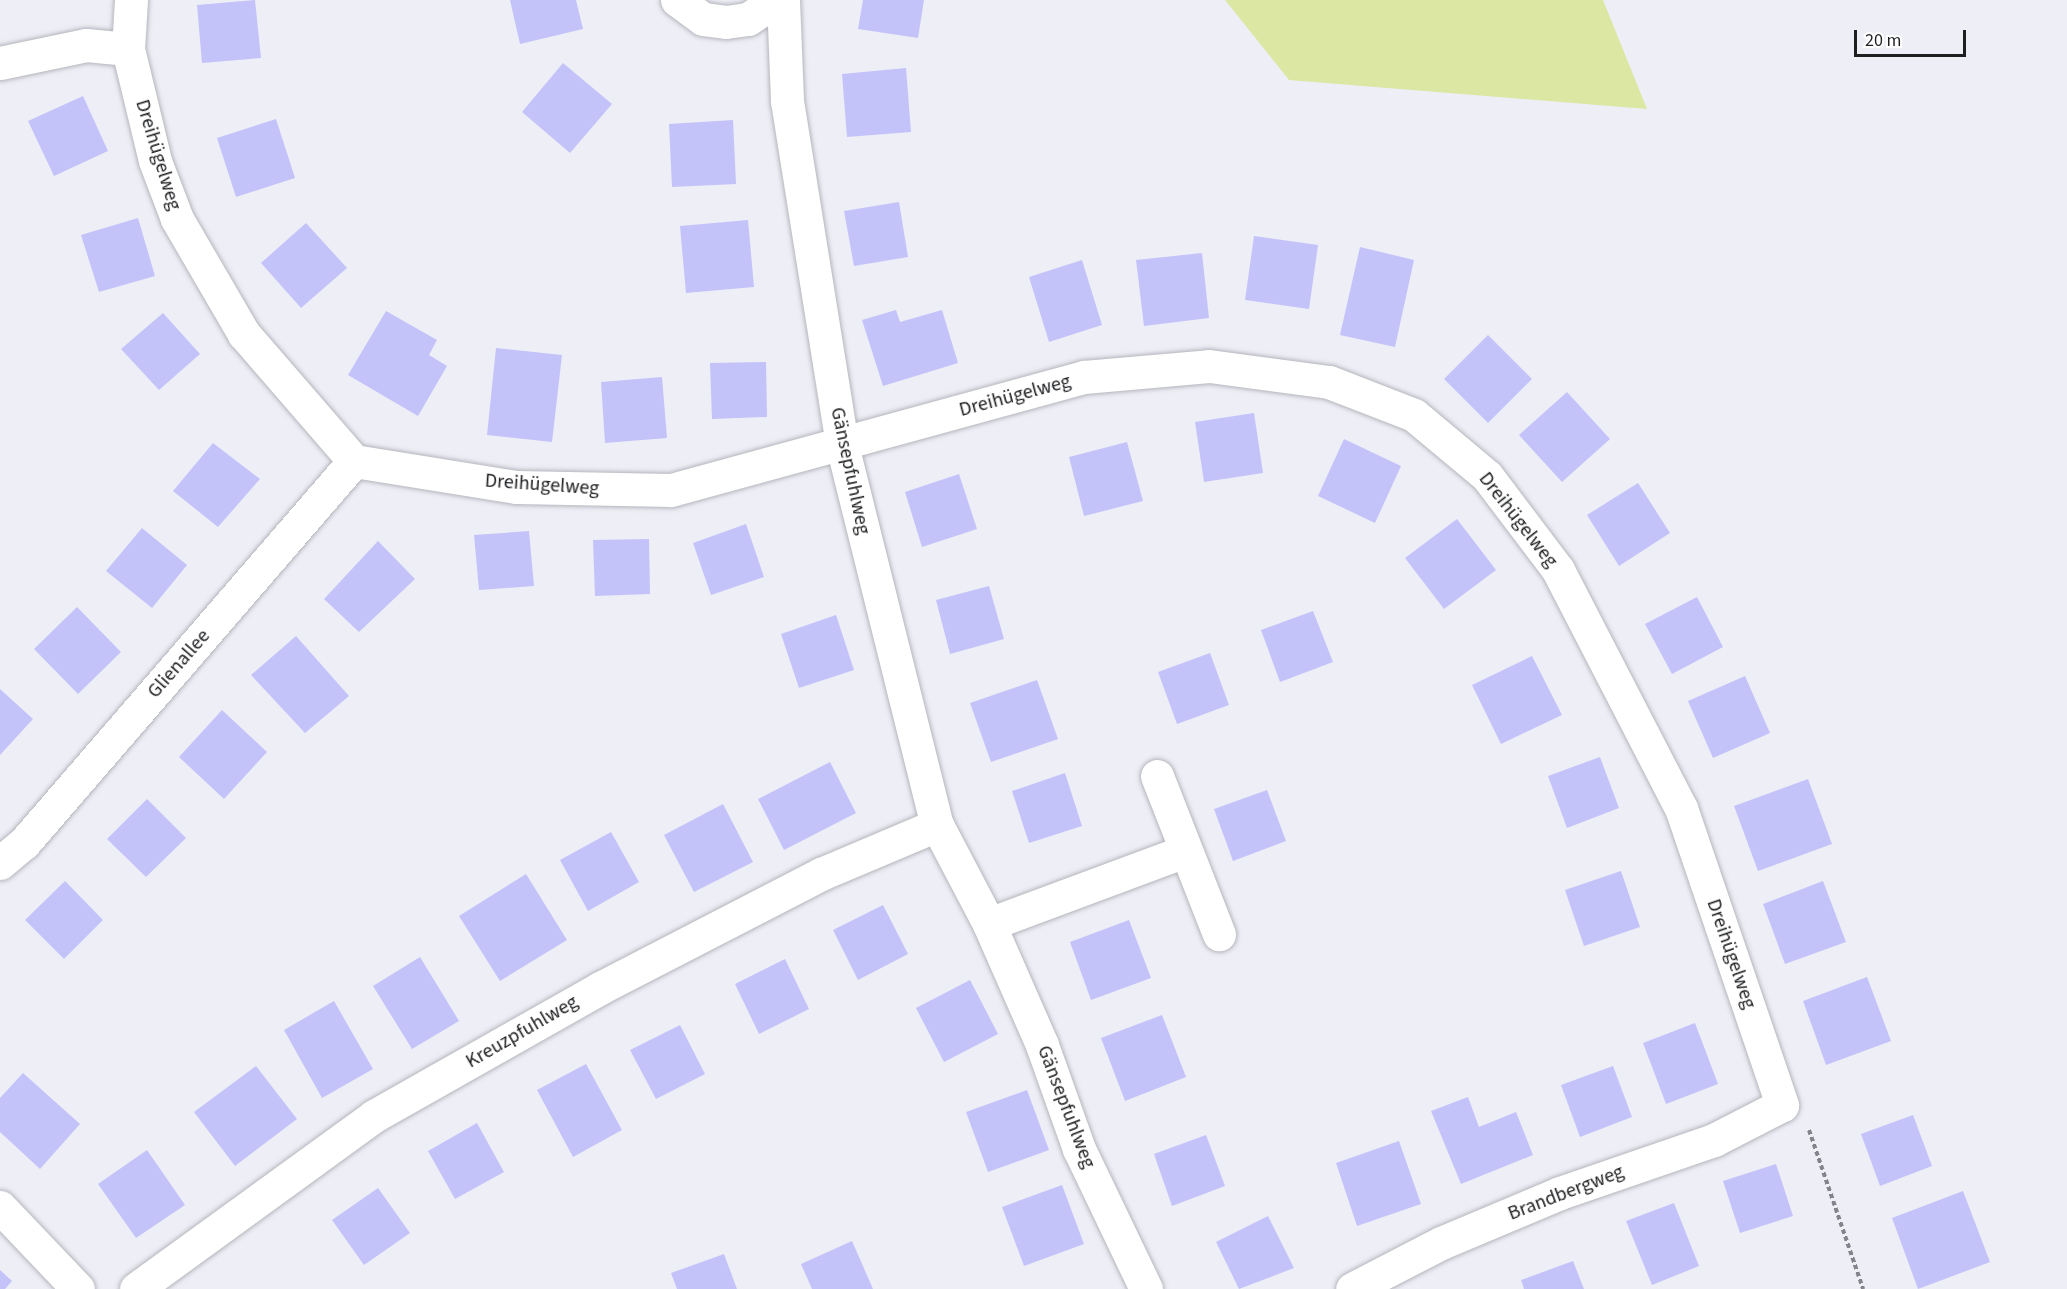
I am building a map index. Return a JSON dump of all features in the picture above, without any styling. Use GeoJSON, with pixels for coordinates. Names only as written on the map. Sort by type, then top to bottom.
{"type":"FeatureCollection","features":[{"type":"Feature","properties":{"kind":"street","name":"Dreihügelweg"},"geometry":{"type":"LineString","coordinates":[[131,0],[129,49],[155,161],[208,281],[295,399],[354,461],[516,487],[671,490],[1084,377],[1209,366],[1329,382],[1414,415],[1487,476],[1558,570],[1682,808],[1782,1105]]}},
{"type":"Feature","properties":{"kind":"street"},"geometry":{"type":"LineString","coordinates":[[677,0],[703,18],[726,22],[748,19],[776,0]]}},
{"type":"Feature","properties":{"kind":"street","name":"Gänsepfuhlweg"},"geometry":{"type":"LineString","coordinates":[[783,0],[787,101],[842,445],[937,825],[989,924],[1042,1045],[1079,1149],[1146,1289]]}},
{"type":"Feature","properties":{"kind":"street"},"geometry":{"type":"LineString","coordinates":[[0,63],[86,45],[129,49]]}},
{"type":"Feature","properties":{"kind":"street","name":"Glienallee"},"geometry":{"type":"LineString","coordinates":[[0,863],[24,843],[354,461]]}},
{"type":"Feature","properties":{"kind":"street"},"geometry":{"type":"LineString","coordinates":[[1158,776],[1185,851],[1219,934]]}},
{"type":"Feature","properties":{"kind":"street","name":"Kreuzpfuhlweg"},"geometry":{"type":"LineString","coordinates":[[136,1289],[374,1116],[600,988],[821,874],[937,825]]}},
{"type":"Feature","properties":{"kind":"street"},"geometry":{"type":"LineString","coordinates":[[989,924],[1185,851]]}},
{"type":"Feature","properties":{"kind":"street","name":"Brandbergweg"},"geometry":{"type":"LineString","coordinates":[[1352,1289],[1441,1243],[1560,1193],[1714,1140],[1782,1105]]}},
{"type":"Feature","properties":{"kind":"street"},"geometry":{"type":"LineString","coordinates":[[0,1207],[78,1289]]}},
{"type":"Feature","properties":{"kind":"path"},"geometry":{"type":"LineString","coordinates":[[1782,1105],[1808,1126],[1863,1289]]}},
{"type":"Feature","properties":{"kind":"green space"},"geometry":{"type":"Polygon","coordinates":[[[1225,0],[1603,0],[1647,109],[1289,80],[1225,0]]]}},
{"type":"Feature","properties":{"kind":"building"},"geometry":{"type":"Polygon","coordinates":[[[255,0],[261,58],[202,63],[197,5],[255,0]]]}},
{"type":"Feature","properties":{"kind":"building"},"geometry":{"type":"Polygon","coordinates":[[[510,0],[576,0],[583,29],[520,44],[510,0]]]}},
{"type":"Feature","properties":{"kind":"building"},"geometry":{"type":"Polygon","coordinates":[[[863,0],[924,0],[918,38],[858,29],[863,0]]]}},
{"type":"Feature","properties":{"kind":"building"},"geometry":{"type":"Polygon","coordinates":[[[563,63],[612,104],[570,153],[522,112],[563,63]]]}},
{"type":"Feature","properties":{"kind":"building"},"geometry":{"type":"Polygon","coordinates":[[[906,68],[911,132],[847,137],[842,74],[906,68]]]}},
{"type":"Feature","properties":{"kind":"building"},"geometry":{"type":"Polygon","coordinates":[[[83,96],[108,151],[54,176],[28,121],[83,96]]]}},
{"type":"Feature","properties":{"kind":"building"},"geometry":{"type":"Polygon","coordinates":[[[276,119],[295,178],[236,197],[217,138],[276,119]]]}},
{"type":"Feature","properties":{"kind":"building"},"geometry":{"type":"Polygon","coordinates":[[[733,120],[736,184],[672,187],[669,124],[733,120]]]}},
{"type":"Feature","properties":{"kind":"building"},"geometry":{"type":"Polygon","coordinates":[[[899,202],[908,257],[854,266],[844,211],[899,202]]]}},
{"type":"Feature","properties":{"kind":"building"},"geometry":{"type":"Polygon","coordinates":[[[138,218],[155,276],[99,292],[81,235],[138,218]]]}},
{"type":"Feature","properties":{"kind":"building"},"geometry":{"type":"Polygon","coordinates":[[[748,220],[754,287],[686,293],[680,226],[748,220]]]}},
{"type":"Feature","properties":{"kind":"building"},"geometry":{"type":"Polygon","coordinates":[[[306,223],[347,268],[301,308],[261,263],[306,223]]]}},
{"type":"Feature","properties":{"kind":"building"},"geometry":{"type":"Polygon","coordinates":[[[1254,236],[1318,245],[1309,309],[1245,300],[1254,236]]]}},
{"type":"Feature","properties":{"kind":"building"},"geometry":{"type":"Polygon","coordinates":[[[1360,247],[1414,260],[1395,347],[1340,335],[1360,247]]]}},
{"type":"Feature","properties":{"kind":"building"},"geometry":{"type":"Polygon","coordinates":[[[1202,253],[1209,318],[1144,326],[1136,260],[1202,253]]]}},
{"type":"Feature","properties":{"kind":"building"},"geometry":{"type":"Polygon","coordinates":[[[1082,260],[1102,325],[1049,342],[1029,277],[1082,260]]]}},
{"type":"Feature","properties":{"kind":"building"},"geometry":{"type":"Polygon","coordinates":[[[896,310],[900,322],[942,310],[958,363],[883,386],[862,320],[896,310]]]}},
{"type":"Feature","properties":{"kind":"building"},"geometry":{"type":"Polygon","coordinates":[[[386,311],[437,340],[429,355],[447,366],[418,416],[348,375],[386,311]]]}},
{"type":"Feature","properties":{"kind":"building"},"geometry":{"type":"Polygon","coordinates":[[[163,313],[200,354],[159,390],[121,349],[163,313]]]}},
{"type":"Feature","properties":{"kind":"building"},"geometry":{"type":"Polygon","coordinates":[[[1488,335],[1532,379],[1488,423],[1444,379],[1488,335]]]}},
{"type":"Feature","properties":{"kind":"building"},"geometry":{"type":"Polygon","coordinates":[[[496,348],[562,355],[552,442],[487,435],[496,348]]]}},
{"type":"Feature","properties":{"kind":"building"},"geometry":{"type":"Polygon","coordinates":[[[766,362],[767,417],[712,419],[710,363],[766,362]]]}},
{"type":"Feature","properties":{"kind":"building"},"geometry":{"type":"Polygon","coordinates":[[[662,377],[667,438],[605,443],[601,382],[662,377]]]}},
{"type":"Feature","properties":{"kind":"building"},"geometry":{"type":"Polygon","coordinates":[[[1567,392],[1610,439],[1562,482],[1519,435],[1567,392]]]}},
{"type":"Feature","properties":{"kind":"building"},"geometry":{"type":"Polygon","coordinates":[[[1254,413],[1263,473],[1204,482],[1195,422],[1254,413]]]}},
{"type":"Feature","properties":{"kind":"building"},"geometry":{"type":"Polygon","coordinates":[[[1344,439],[1401,466],[1375,523],[1318,496],[1344,439]]]}},
{"type":"Feature","properties":{"kind":"building"},"geometry":{"type":"Polygon","coordinates":[[[1127,442],[1143,501],[1084,516],[1069,457],[1127,442]]]}},
{"type":"Feature","properties":{"kind":"building"},"geometry":{"type":"Polygon","coordinates":[[[213,443],[260,479],[218,527],[173,491],[213,443]]]}},
{"type":"Feature","properties":{"kind":"building"},"geometry":{"type":"Polygon","coordinates":[[[959,474],[977,529],[922,547],[905,492],[959,474]]]}},
{"type":"Feature","properties":{"kind":"building"},"geometry":{"type":"Polygon","coordinates":[[[1638,483],[1670,533],[1619,566],[1587,515],[1638,483]]]}},
{"type":"Feature","properties":{"kind":"building"},"geometry":{"type":"Polygon","coordinates":[[[1457,519],[1496,570],[1444,609],[1405,558],[1457,519]]]}},
{"type":"Feature","properties":{"kind":"building"},"geometry":{"type":"Polygon","coordinates":[[[746,524],[764,577],[711,595],[693,543],[746,524]]]}},
{"type":"Feature","properties":{"kind":"building"},"geometry":{"type":"Polygon","coordinates":[[[142,528],[187,565],[152,608],[106,571],[142,528]]]}},
{"type":"Feature","properties":{"kind":"building"},"geometry":{"type":"Polygon","coordinates":[[[529,531],[534,586],[479,590],[474,535],[529,531]]]}},
{"type":"Feature","properties":{"kind":"building"},"geometry":{"type":"Polygon","coordinates":[[[649,539],[650,594],[595,596],[593,540],[649,539]]]}},
{"type":"Feature","properties":{"kind":"building"},"geometry":{"type":"Polygon","coordinates":[[[378,541],[415,579],[359,632],[324,599],[378,541]]]}},
{"type":"Feature","properties":{"kind":"building"},"geometry":{"type":"Polygon","coordinates":[[[989,586],[1004,639],[950,654],[936,600],[989,586]]]}},
{"type":"Feature","properties":{"kind":"building"},"geometry":{"type":"Polygon","coordinates":[[[1697,597],[1723,647],[1672,674],[1645,624],[1697,597]]]}},
{"type":"Feature","properties":{"kind":"building"},"geometry":{"type":"Polygon","coordinates":[[[77,607],[121,652],[78,694],[34,649],[77,607]]]}},
{"type":"Feature","properties":{"kind":"building"},"geometry":{"type":"Polygon","coordinates":[[[1313,611],[1333,662],[1280,682],[1261,630],[1313,611]]]}},
{"type":"Feature","properties":{"kind":"building"},"geometry":{"type":"Polygon","coordinates":[[[836,615],[854,670],[799,688],[781,634],[836,615]]]}},
{"type":"Feature","properties":{"kind":"building"},"geometry":{"type":"Polygon","coordinates":[[[296,636],[349,696],[305,733],[251,675],[296,636]]]}},
{"type":"Feature","properties":{"kind":"building"},"geometry":{"type":"Polygon","coordinates":[[[1210,653],[1229,705],[1177,724],[1158,672],[1210,653]]]}},
{"type":"Feature","properties":{"kind":"building"},"geometry":{"type":"Polygon","coordinates":[[[1532,656],[1562,715],[1501,744],[1472,685],[1532,656]]]}},
{"type":"Feature","properties":{"kind":"building"},"geometry":{"type":"Polygon","coordinates":[[[1745,676],[1770,733],[1713,758],[1688,701],[1745,676]]]}},
{"type":"Feature","properties":{"kind":"building"},"geometry":{"type":"Polygon","coordinates":[[[1037,680],[1058,739],[991,762],[970,703],[1037,680]]]}},
{"type":"Feature","properties":{"kind":"building"},"geometry":{"type":"Polygon","coordinates":[[[0,689],[33,719],[0,755],[0,689]]]}},
{"type":"Feature","properties":{"kind":"building"},"geometry":{"type":"Polygon","coordinates":[[[222,710],[267,752],[224,799],[179,757],[222,710]]]}},
{"type":"Feature","properties":{"kind":"building"},"geometry":{"type":"Polygon","coordinates":[[[1600,757],[1619,808],[1567,828],[1548,776],[1600,757]]]}},
{"type":"Feature","properties":{"kind":"building"},"geometry":{"type":"Polygon","coordinates":[[[830,762],[856,813],[784,850],[758,799],[830,762]]]}},
{"type":"Feature","properties":{"kind":"building"},"geometry":{"type":"Polygon","coordinates":[[[1065,773],[1082,826],[1029,843],[1012,791],[1065,773]]]}},
{"type":"Feature","properties":{"kind":"building"},"geometry":{"type":"Polygon","coordinates":[[[1808,779],[1832,844],[1758,871],[1734,806],[1808,779]]]}},
{"type":"Feature","properties":{"kind":"building"},"geometry":{"type":"Polygon","coordinates":[[[1267,790],[1286,841],[1233,861],[1214,809],[1267,790]]]}},
{"type":"Feature","properties":{"kind":"building"},"geometry":{"type":"Polygon","coordinates":[[[147,799],[186,838],[146,877],[107,839],[147,799]]]}},
{"type":"Feature","properties":{"kind":"building"},"geometry":{"type":"Polygon","coordinates":[[[723,804],[753,862],[694,892],[664,835],[723,804]]]}},
{"type":"Feature","properties":{"kind":"building"},"geometry":{"type":"Polygon","coordinates":[[[611,832],[639,882],[588,911],[560,860],[611,832]]]}},
{"type":"Feature","properties":{"kind":"building"},"geometry":{"type":"Polygon","coordinates":[[[1621,871],[1640,927],[1584,946],[1565,890],[1621,871]]]}},
{"type":"Feature","properties":{"kind":"building"},"geometry":{"type":"Polygon","coordinates":[[[526,874],[567,940],[500,981],[459,916],[526,874]]]}},
{"type":"Feature","properties":{"kind":"building"},"geometry":{"type":"Polygon","coordinates":[[[65,881],[103,920],[64,959],[25,920],[65,881]]]}},
{"type":"Feature","properties":{"kind":"building"},"geometry":{"type":"Polygon","coordinates":[[[1823,881],[1846,942],[1785,964],[1763,904],[1823,881]]]}},
{"type":"Feature","properties":{"kind":"building"},"geometry":{"type":"Polygon","coordinates":[[[883,905],[908,954],[858,980],[833,930],[883,905]]]}},
{"type":"Feature","properties":{"kind":"building"},"geometry":{"type":"Polygon","coordinates":[[[1129,920],[1151,978],[1091,1000],[1070,942],[1129,920]]]}},
{"type":"Feature","properties":{"kind":"building"},"geometry":{"type":"Polygon","coordinates":[[[420,957],[459,1021],[412,1049],[373,986],[420,957]]]}},
{"type":"Feature","properties":{"kind":"building"},"geometry":{"type":"Polygon","coordinates":[[[785,959],[809,1009],[759,1034],[735,984],[785,959]]]}},
{"type":"Feature","properties":{"kind":"building"},"geometry":{"type":"Polygon","coordinates":[[[1867,977],[1891,1041],[1826,1065],[1803,1001],[1867,977]]]}},
{"type":"Feature","properties":{"kind":"building"},"geometry":{"type":"Polygon","coordinates":[[[970,980],[998,1034],[944,1062],[916,1008],[970,980]]]}},
{"type":"Feature","properties":{"kind":"building"},"geometry":{"type":"Polygon","coordinates":[[[334,1001],[373,1069],[322,1098],[284,1030],[334,1001]]]}},
{"type":"Feature","properties":{"kind":"building"},"geometry":{"type":"Polygon","coordinates":[[[1162,1015],[1186,1077],[1125,1101],[1101,1038],[1162,1015]]]}},
{"type":"Feature","properties":{"kind":"building"},"geometry":{"type":"Polygon","coordinates":[[[1695,1023],[1718,1084],[1666,1104],[1643,1043],[1695,1023]]]}},
{"type":"Feature","properties":{"kind":"building"},"geometry":{"type":"Polygon","coordinates":[[[680,1025],[705,1074],[656,1099],[630,1050],[680,1025]]]}},
{"type":"Feature","properties":{"kind":"building"},"geometry":{"type":"Polygon","coordinates":[[[586,1064],[622,1130],[573,1157],[537,1090],[586,1064]]]}},
{"type":"Feature","properties":{"kind":"building"},"geometry":{"type":"Polygon","coordinates":[[[256,1066],[297,1119],[235,1166],[194,1112],[256,1066]]]}},
{"type":"Feature","properties":{"kind":"building"},"geometry":{"type":"Polygon","coordinates":[[[1613,1066],[1632,1117],[1580,1137],[1561,1085],[1613,1066]]]}},
{"type":"Feature","properties":{"kind":"building"},"geometry":{"type":"Polygon","coordinates":[[[23,1073],[80,1124],[40,1169],[0,1132],[0,1098],[23,1073]]]}},
{"type":"Feature","properties":{"kind":"building"},"geometry":{"type":"Polygon","coordinates":[[[1027,1090],[1049,1150],[988,1172],[966,1112],[1027,1090]]]}},
{"type":"Feature","properties":{"kind":"building"},"geometry":{"type":"Polygon","coordinates":[[[1468,1097],[1479,1127],[1516,1112],[1533,1155],[1461,1184],[1431,1111],[1468,1097]]]}},
{"type":"Feature","properties":{"kind":"building"},"geometry":{"type":"Polygon","coordinates":[[[1913,1115],[1932,1166],[1880,1186],[1861,1134],[1913,1115]]]}},
{"type":"Feature","properties":{"kind":"building"},"geometry":{"type":"Polygon","coordinates":[[[477,1123],[504,1172],[455,1199],[428,1151],[477,1123]]]}},
{"type":"Feature","properties":{"kind":"building"},"geometry":{"type":"Polygon","coordinates":[[[1206,1135],[1225,1186],[1172,1206],[1154,1154],[1206,1135]]]}},
{"type":"Feature","properties":{"kind":"building"},"geometry":{"type":"Polygon","coordinates":[[[1399,1141],[1421,1204],[1357,1226],[1336,1163],[1399,1141]]]}},
{"type":"Feature","properties":{"kind":"building"},"geometry":{"type":"Polygon","coordinates":[[[147,1150],[185,1205],[136,1238],[98,1184],[147,1150]]]}},
{"type":"Feature","properties":{"kind":"building"},"geometry":{"type":"Polygon","coordinates":[[[1776,1164],[1793,1216],[1740,1233],[1723,1181],[1776,1164]]]}},
{"type":"Feature","properties":{"kind":"building"},"geometry":{"type":"Polygon","coordinates":[[[1062,1185],[1084,1244],[1024,1266],[1002,1207],[1062,1185]]]}},
{"type":"Feature","properties":{"kind":"building"},"geometry":{"type":"Polygon","coordinates":[[[378,1188],[410,1233],[364,1265],[332,1220],[378,1188]]]}},
{"type":"Feature","properties":{"kind":"building"},"geometry":{"type":"Polygon","coordinates":[[[1963,1191],[1990,1262],[1918,1289],[1892,1218],[1963,1191]]]}},
{"type":"Feature","properties":{"kind":"building"},"geometry":{"type":"Polygon","coordinates":[[[1674,1203],[1699,1266],[1652,1285],[1626,1221],[1674,1203]]]}},
{"type":"Feature","properties":{"kind":"building"},"geometry":{"type":"Polygon","coordinates":[[[1268,1216],[1294,1268],[1239,1289],[1216,1242],[1268,1216]]]}},
{"type":"Feature","properties":{"kind":"building"},"geometry":{"type":"Polygon","coordinates":[[[852,1241],[873,1289],[812,1289],[801,1264],[852,1241]]]}},
{"type":"Feature","properties":{"kind":"building"},"geometry":{"type":"Polygon","coordinates":[[[724,1254],[737,1289],[677,1289],[671,1273],[724,1254]]]}},
{"type":"Feature","properties":{"kind":"building"},"geometry":{"type":"Polygon","coordinates":[[[1573,1261],[1584,1289],[1524,1289],[1521,1280],[1573,1261]]]}},
{"type":"Feature","properties":{"kind":"building"},"geometry":{"type":"Polygon","coordinates":[[[0,1270],[12,1281],[5,1289],[0,1289],[0,1270]]]}}]}
